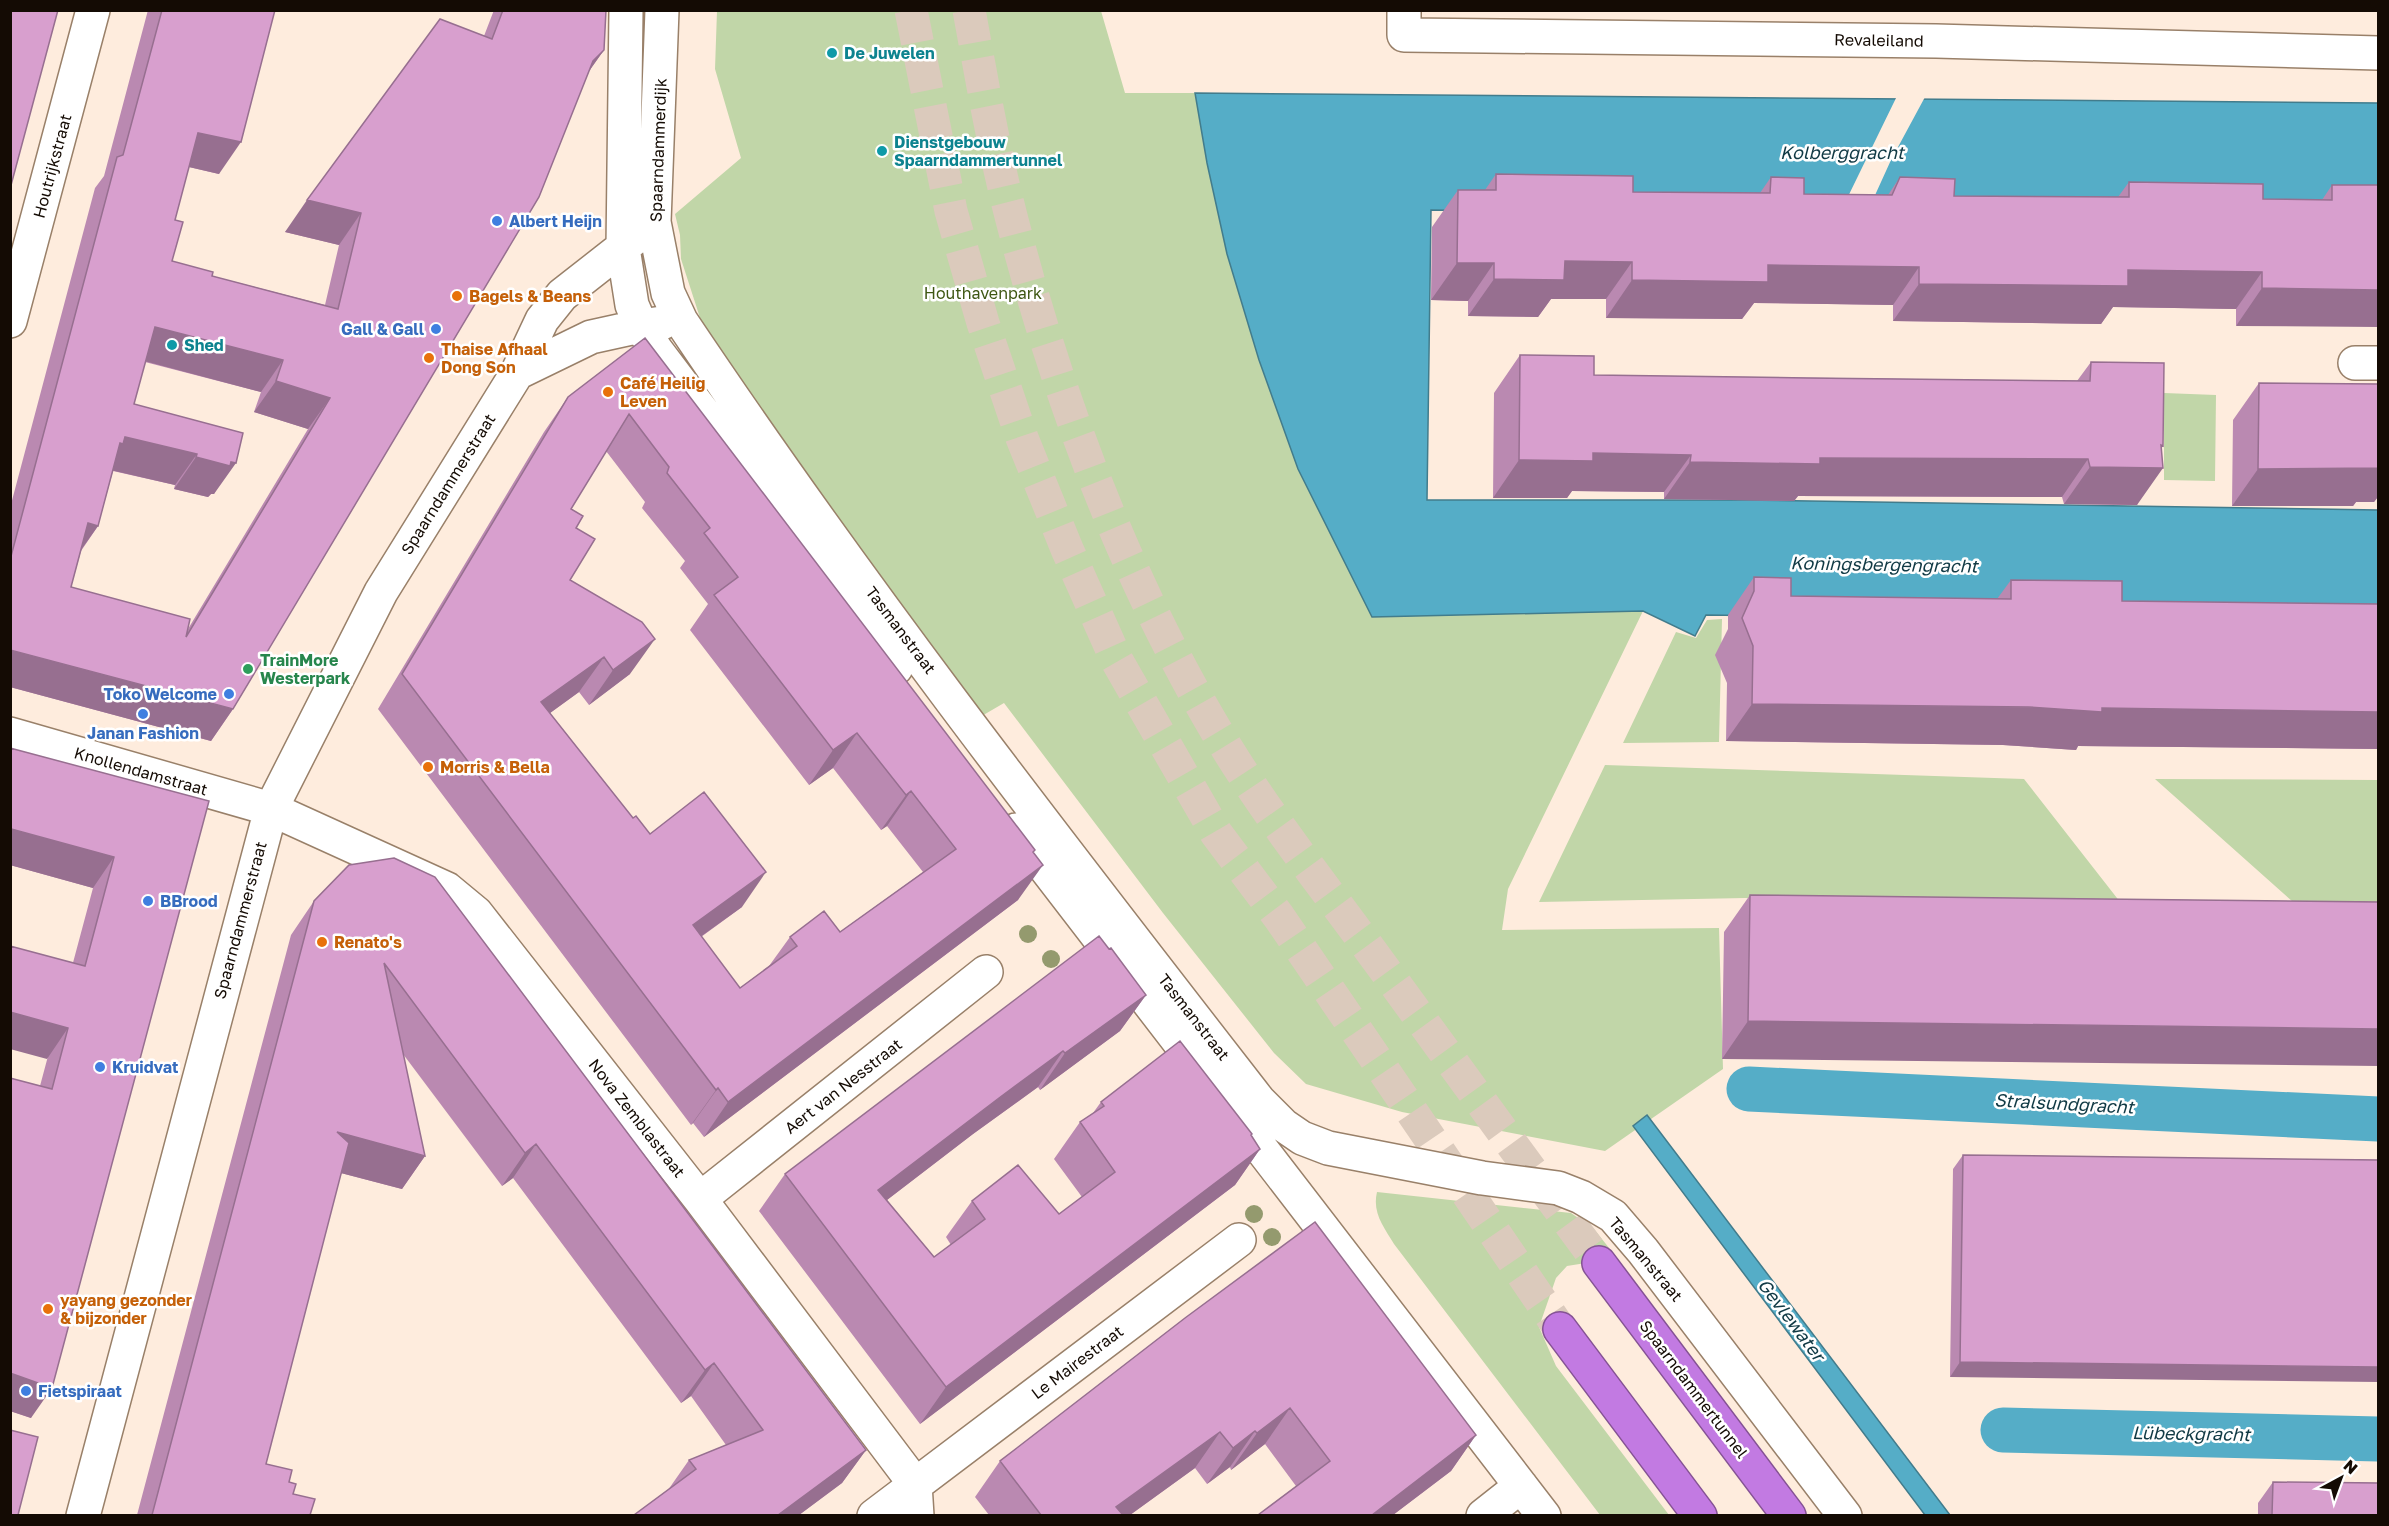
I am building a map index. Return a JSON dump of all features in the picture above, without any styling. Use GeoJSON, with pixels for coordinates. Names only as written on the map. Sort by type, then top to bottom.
{"type":"FeatureCollection","features":[{"type":"Feature","properties":{"kind":"highway","name":"Spaarndammertunnel"},"geometry":{"type":"LineString","coordinates":[[1599,1263],[1789,1515]]}},
{"type":"Feature","properties":{"kind":"highway"},"geometry":{"type":"LineString","coordinates":[[1560,1329],[1700,1515]]}},
{"type":"Feature","properties":{"kind":"street","name":"Houtrijkstraat"},"geometry":{"type":"LineString","coordinates":[[10,321],[93,10]]}},
{"type":"Feature","properties":{"kind":"street","name":"Spaarndammerdijk"},"geometry":{"type":"LineString","coordinates":[[623,248],[626,10]]}},
{"type":"Feature","properties":{"kind":"street","name":"Spaarndammerdijk"},"geometry":{"type":"LineString","coordinates":[[662,10],[654,222],[668,293],[681,321]]}},
{"type":"Feature","properties":{"kind":"street","name":"Revaleiland"},"geometry":{"type":"LineString","coordinates":[[1404,10],[1404,35],[1936,40],[2379,53]]}},
{"type":"Feature","properties":{"kind":"street","name":"Spaarndammerstraat"},"geometry":{"type":"LineString","coordinates":[[83,1515],[271,808],[381,592],[517,374],[542,320],[562,295],[654,222]]}},
{"type":"Feature","properties":{"kind":"street","name":"Tasmanstraat"},"geometry":{"type":"LineString","coordinates":[[623,248],[632,305],[641,326],[656,350],[713,423],[1072,905],[1544,1515]]}},
{"type":"Feature","properties":{"kind":"street","name":"Tasmanstraat"},"geometry":{"type":"LineString","coordinates":[[681,321],[804,501],[1096,891],[1259,1101],[1282,1125],[1302,1138],[1328,1148],[1482,1178],[1558,1188],[1581,1197],[1613,1216],[1845,1515]]}},
{"type":"Feature","properties":{"kind":"street"},"geometry":{"type":"LineString","coordinates":[[517,374],[591,338],[641,326],[681,321]]}},
{"type":"Feature","properties":{"kind":"street","name":"Knollendamstraat"},"geometry":{"type":"LineString","coordinates":[[10,734],[271,808]]}},
{"type":"Feature","properties":{"kind":"street","name":"Nova Zemblastraat"},"geometry":{"type":"LineString","coordinates":[[271,808],[447,889],[476,913],[700,1199],[916,1500]]}},
{"type":"Feature","properties":{"kind":"street","name":"Aert van Nesstraat"},"geometry":{"type":"LineString","coordinates":[[700,1199],[986,972]]}},
{"type":"Feature","properties":{"kind":"street","name":"Le Mairestraat"},"geometry":{"type":"LineString","coordinates":[[874,1515],[916,1500],[1239,1240]]}},
{"type":"Feature","properties":{"kind":"street"},"geometry":{"type":"LineString","coordinates":[[1483,1515],[1521,1486]]}},
{"type":"Feature","properties":{"kind":"green space","name":"Houthavenpark"},"geometry":{"type":"Polygon","coordinates":[[[717,11],[1101,11],[1125,93],[1195,93],[1207,163],[1227,254],[1259,360],[1298,469],[1372,616],[1643,611],[1508,889],[1502,930],[1719,928],[1723,1069],[1605,1151],[1402,1112],[1306,1084],[1274,1053],[1163,913],[1004,703],[980,717],[735,378],[738,375],[702,324],[681,259],[680,235],[675,214],[741,158],[715,69],[717,11]]]}},
{"type":"Feature","properties":{"kind":"green space"},"geometry":{"type":"Polygon","coordinates":[[[2164,393],[2216,395],[2215,481],[2164,480],[2164,393]]]}},
{"type":"Feature","properties":{"kind":"green space"},"geometry":{"type":"Polygon","coordinates":[[[1722,619],[1719,742],[1623,743],[1676,632],[1696,638],[1707,620],[1722,619]]]}},
{"type":"Feature","properties":{"kind":"green space"},"geometry":{"type":"Polygon","coordinates":[[[1605,765],[2024,779],[2124,907],[1745,898],[1539,902],[1605,765]]]}},
{"type":"Feature","properties":{"kind":"green space"},"geometry":{"type":"Polygon","coordinates":[[[2155,779],[2378,780],[2378,904],[2293,902],[2155,779]]]}},
{"type":"Feature","properties":{"kind":"green space"},"geometry":{"type":"Polygon","coordinates":[[[1377,1192],[1571,1213],[1594,1229],[1617,1258],[1567,1266],[1556,1278],[1539,1327],[1556,1366],[1669,1515],[1600,1515],[1394,1244],[1383,1226],[1376,1207],[1377,1192]]]}},
{"type":"Feature","properties":{"kind":"water"},"geometry":{"type":"Polygon","coordinates":[[[1195,93],[2378,103],[2378,222],[1431,210],[1427,500],[1742,500],[2378,510],[2378,623],[1706,615],[1695,636],[1643,611],[1372,617],[1298,469],[1259,360],[1227,254],[1207,163],[1195,93]]]}},
{"type":"Feature","properties":{"kind":"water","name":"Gevlewater"},"geometry":{"type":"Polygon","coordinates":[[[1647,1115],[1950,1515],[1925,1515],[1633,1126],[1647,1115]]]}},
{"type":"Feature","properties":{"kind":"pier"},"geometry":{"type":"Polygon","coordinates":[[[1897,96],[1925,97],[1891,160],[1866,215],[1839,215],[1897,96]]]}},
{"type":"Feature","properties":{"kind":"building"},"geometry":{"type":"Polygon","coordinates":[[[10,10],[58,10],[10,189],[10,10]]]}},
{"type":"Feature","properties":{"kind":"building"},"geometry":{"type":"Polygon","coordinates":[[[162,10],[275,10],[241,142],[198,133],[175,220],[183,222],[172,261],[213,272],[212,276],[338,309],[361,213],[307,200],[440,19],[492,39],[503,10],[606,10],[604,50],[593,61],[539,197],[233,709],[10,650],[10,560],[117,157],[123,155],[162,10]],[[155,327],[134,404],[243,433],[236,463],[231,462],[230,466],[196,457],[197,454],[125,437],[123,444],[120,443],[98,526],[88,523],[71,587],[190,619],[186,637],[330,398],[276,381],[283,360],[155,327]]]}},
{"type":"Feature","properties":{"kind":"building"},"geometry":{"type":"Polygon","coordinates":[[[1496,174],[1633,176],[1633,192],[1770,193],[1771,177],[1804,178],[1804,194],[1892,195],[1900,177],[1955,179],[1954,196],[2129,197],[2129,182],[2263,184],[2263,199],[2332,200],[2332,185],[2379,185],[2379,290],[2262,288],[2262,272],[2128,270],[2128,286],[1919,284],[1919,267],[1768,265],[1768,282],[1632,280],[1632,262],[1565,261],[1564,280],[1494,279],[1494,263],[1457,263],[1458,190],[1496,190],[1496,174]]]}},
{"type":"Feature","properties":{"kind":"building"},"geometry":{"type":"Polygon","coordinates":[[[645,338],[1035,850],[1033,852],[1043,865],[728,1102],[718,1088],[716,1090],[402,674],[568,397],[645,338]],[[629,414],[571,509],[583,516],[576,528],[595,539],[570,580],[642,622],[655,639],[613,670],[604,657],[541,702],[633,818],[636,816],[650,834],[704,792],[766,872],[693,925],[740,988],[797,946],[790,937],[824,911],[840,932],[956,849],[911,791],[906,795],[857,733],[833,750],[714,595],[738,577],[704,533],[710,528],[667,473],[669,467],[629,414]]]}},
{"type":"Feature","properties":{"kind":"building"},"geometry":{"type":"Polygon","coordinates":[[[1520,355],[1594,356],[1594,375],[1807,378],[2090,381],[2091,362],[2164,363],[2163,446],[2161,445],[2163,468],[2090,467],[2088,459],[1820,458],[1820,464],[1690,462],[1691,455],[1593,453],[1593,461],[1519,460],[1520,355]]]}},
{"type":"Feature","properties":{"kind":"building"},"geometry":{"type":"Polygon","coordinates":[[[2259,383],[2379,384],[2379,468],[2258,469],[2259,383]]]}},
{"type":"Feature","properties":{"kind":"building"},"geometry":{"type":"Polygon","coordinates":[[[1754,577],[1791,578],[1791,596],[2011,599],[2011,580],[2122,581],[2122,601],[2379,604],[2379,712],[2102,708],[2102,712],[2029,707],[1752,704],[1753,646],[1742,618],[1754,591],[1754,577]]]}},
{"type":"Feature","properties":{"kind":"building"},"geometry":{"type":"Polygon","coordinates":[[[10,748],[209,801],[52,1388],[10,1373],[10,1078],[52,1089],[68,1028],[10,1012],[10,946],[85,966],[114,857],[11,829],[10,832],[10,748]]]}},
{"type":"Feature","properties":{"kind":"building"},"geometry":{"type":"Polygon","coordinates":[[[394,858],[435,877],[866,1450],[778,1515],[634,1515],[696,1469],[689,1460],[763,1430],[714,1363],[705,1370],[536,1144],[525,1153],[384,963],[425,1156],[337,1132],[349,1143],[266,1464],[292,1470],[289,1482],[296,1484],[293,1494],[315,1499],[310,1515],[152,1515],[314,901],[349,865],[394,858]]]}},
{"type":"Feature","properties":{"kind":"building"},"geometry":{"type":"Polygon","coordinates":[[[1750,895],[2379,902],[2379,1029],[1748,1021],[1750,895]]]}},
{"type":"Feature","properties":{"kind":"building"},"geometry":{"type":"Polygon","coordinates":[[[1099,936],[1109,949],[1111,948],[1146,995],[1065,1053],[1063,1051],[878,1190],[934,1257],[985,1219],[972,1201],[1018,1165],[1059,1214],[1115,1172],[1080,1122],[1104,1106],[1101,1102],[1180,1041],[1252,1134],[1260,1149],[946,1387],[785,1174],[1099,936]]]}},
{"type":"Feature","properties":{"kind":"building"},"geometry":{"type":"Polygon","coordinates":[[[1963,1155],[2379,1160],[2379,1367],[1960,1362],[1963,1155]]]}},
{"type":"Feature","properties":{"kind":"building"},"geometry":{"type":"Polygon","coordinates":[[[1315,1222],[1476,1435],[1372,1515],[1258,1515],[1330,1461],[1290,1408],[1233,1448],[1220,1432],[1116,1507],[1123,1515],[1041,1515],[1000,1461],[1185,1318],[1315,1222]]]}},
{"type":"Feature","properties":{"kind":"building"},"geometry":{"type":"Polygon","coordinates":[[[10,1430],[38,1437],[18,1515],[10,1515],[10,1430]]]}},
{"type":"Feature","properties":{"kind":"building"},"geometry":{"type":"Polygon","coordinates":[[[2273,1482],[2379,1483],[2379,1515],[2272,1515],[2273,1482]]]}},
{"type":"Feature","properties":{"kind":"waterway","name":"Stralsundgracht"},"geometry":{"type":"LineString","coordinates":[[1749,1089],[2378,1119]]}},
{"type":"Feature","properties":{"kind":"waterway","name":"Lübeckgracht"},"geometry":{"type":"LineString","coordinates":[[2003,1430],[2378,1439]]}},
{"type":"Feature","properties":{"kind":"tunnel"},"geometry":{"type":"LineString","coordinates":[[911,10],[951,211],[983,323],[1022,438],[1067,549],[1116,659],[1216,833],[1279,917],[1560,1329]]}},
{"type":"Feature","properties":{"kind":"tunnel"},"geometry":{"type":"LineString","coordinates":[[969,10],[1006,194],[1051,356],[1099,489],[1156,619],[1223,742],[1256,793],[1599,1263]]}},
{"type":"Feature","properties":{"kind":"place","name":"De Juwelen"},"geometry":{"type":"Point","coordinates":[832,53]}},
{"type":"Feature","properties":{"kind":"place","name":"Dienstgebouw Spaarndammertunnel"},"geometry":{"type":"Point","coordinates":[882,151]}},
{"type":"Feature","properties":{"kind":"place","name":"Albert Heijn"},"geometry":{"type":"Point","coordinates":[497,221]}},
{"type":"Feature","properties":{"kind":"place","name":"Bagels & Beans"},"geometry":{"type":"Point","coordinates":[457,296]}},
{"type":"Feature","properties":{"kind":"place","name":"Gall & Gall"},"geometry":{"type":"Point","coordinates":[436,329]}},
{"type":"Feature","properties":{"kind":"place","name":"Shed"},"geometry":{"type":"Point","coordinates":[172,345]}},
{"type":"Feature","properties":{"kind":"place","name":"Thaise Afhaal Dong Son"},"geometry":{"type":"Point","coordinates":[429,358]}},
{"type":"Feature","properties":{"kind":"place","name":"Café Heilig Leven"},"geometry":{"type":"Point","coordinates":[608,392]}},
{"type":"Feature","properties":{"kind":"place","name":"TrainMore Westerpark"},"geometry":{"type":"Point","coordinates":[248,669]}},
{"type":"Feature","properties":{"kind":"place","name":"Toko Welcome"},"geometry":{"type":"Point","coordinates":[229,694]}},
{"type":"Feature","properties":{"kind":"place","name":"Janan Fashion"},"geometry":{"type":"Point","coordinates":[143,714]}},
{"type":"Feature","properties":{"kind":"place","name":"Morris & Bella"},"geometry":{"type":"Point","coordinates":[428,767]}},
{"type":"Feature","properties":{"kind":"place","name":"BBrood"},"geometry":{"type":"Point","coordinates":[148,901]}},
{"type":"Feature","properties":{"kind":"place","name":"Renato's"},"geometry":{"type":"Point","coordinates":[322,942]}},
{"type":"Feature","properties":{"kind":"place","name":"Kruidvat"},"geometry":{"type":"Point","coordinates":[100,1067]}},
{"type":"Feature","properties":{"kind":"place","name":"yayang gezonder & bijzonder"},"geometry":{"type":"Point","coordinates":[48,1309]}},
{"type":"Feature","properties":{"kind":"place","name":"Fietspiraat"},"geometry":{"type":"Point","coordinates":[26,1391]}},
{"type":"Feature","properties":{"kind":"water label","name":"Kolberggracht"},"geometry":{"type":"Point","coordinates":[1842,153]}},
{"type":"Feature","properties":{"kind":"water label","name":"Koningsbergengracht"},"geometry":{"type":"Point","coordinates":[1884,565]}}]}
